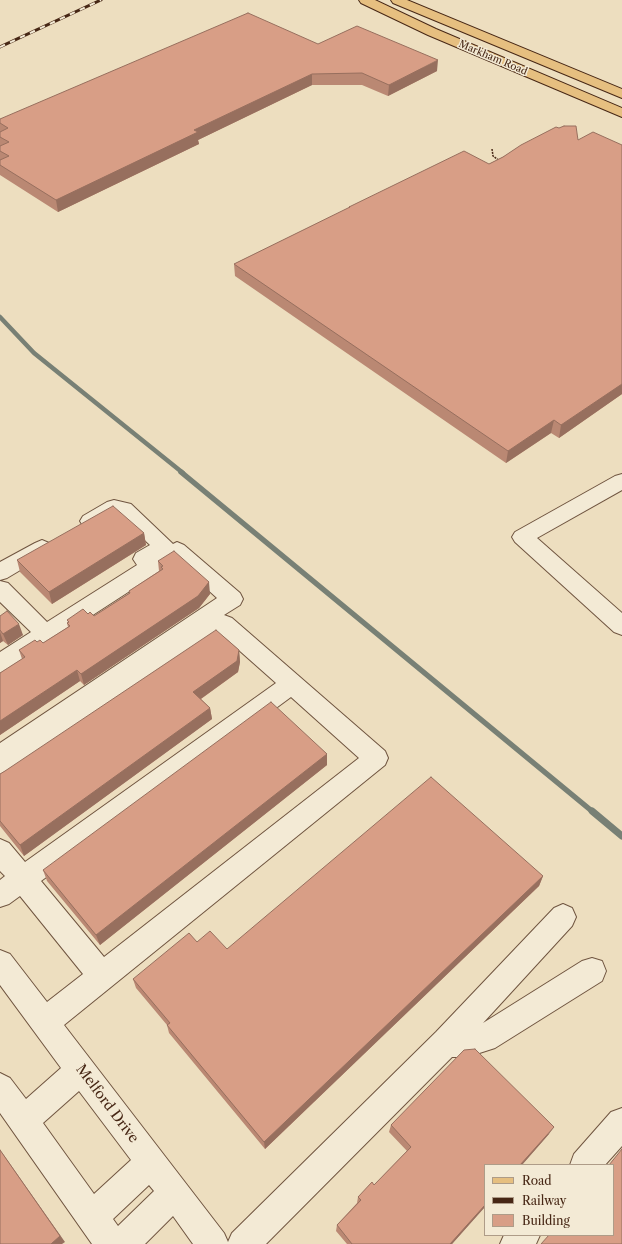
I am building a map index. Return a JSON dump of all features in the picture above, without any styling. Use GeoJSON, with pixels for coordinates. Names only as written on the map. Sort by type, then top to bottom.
{"type":"FeatureCollection","features":[{"type":"Feature","properties":{"kind":"main road","name":"Markham Road"},"geometry":{"type":"LineString","coordinates":[[365,0],[432,32],[622,113]]}},
{"type":"Feature","properties":{"kind":"main road","name":"Markham Road"},"geometry":{"type":"LineString","coordinates":[[397,0],[622,94]]}},
{"type":"Feature","properties":{"kind":"street"},"geometry":{"type":"LineString","coordinates":[[622,481],[522,537],[622,626]]}},
{"type":"Feature","properties":{"kind":"street"},"geometry":{"type":"LineString","coordinates":[[0,572],[114,507],[124,509],[164,546],[0,649]]}},
{"type":"Feature","properties":{"kind":"street"},"geometry":{"type":"LineString","coordinates":[[0,664],[177,550],[232,599],[0,756]]}},
{"type":"Feature","properties":{"kind":"street"},"geometry":{"type":"LineString","coordinates":[[0,589],[38,626]]}},
{"type":"Feature","properties":{"kind":"street"},"geometry":{"type":"LineString","coordinates":[[0,774],[224,624],[376,758],[45,1022]]}},
{"type":"Feature","properties":{"kind":"street"},"geometry":{"type":"LineString","coordinates":[[0,895],[292,684]]}},
{"type":"Feature","properties":{"kind":"street"},"geometry":{"type":"LineString","coordinates":[[0,851],[102,976]]}},
{"type":"Feature","properties":{"kind":"street"},"geometry":{"type":"LineString","coordinates":[[243,1244],[446,1042],[563,917]]}},
{"type":"Feature","properties":{"kind":"street"},"geometry":{"type":"LineString","coordinates":[[446,1042],[467,1043],[484,1038],[592,971]]}},
{"type":"Feature","properties":{"kind":"street","name":"Melford Drive"},"geometry":{"type":"LineString","coordinates":[[4,977],[45,1022],[213,1244]]}},
{"type":"Feature","properties":{"kind":"street"},"geometry":{"type":"LineString","coordinates":[[23,1121],[82,1070]]}},
{"type":"Feature","properties":{"kind":"street"},"geometry":{"type":"LineString","coordinates":[[0,1088],[111,1244]]}},
{"type":"Feature","properties":{"kind":"street"},"geometry":{"type":"LineString","coordinates":[[586,1164],[622,1123]]}},
{"type":"Feature","properties":{"kind":"street"},"geometry":{"type":"LineString","coordinates":[[92,1218],[151,1162]]}},
{"type":"Feature","properties":{"kind":"street"},"geometry":{"type":"LineString","coordinates":[[122,1244],[174,1193]]}},
{"type":"Feature","properties":{"kind":"street"},"geometry":{"type":"LineString","coordinates":[[516,1244],[523,1236]]}},
{"type":"Feature","properties":{"kind":"path"},"geometry":{"type":"LineString","coordinates":[[492,149],[493,156],[501,162]]}},
{"type":"Feature","properties":{"kind":"building"},"geometry":{"type":"Polygon","coordinates":[[[248,13],[318,44],[357,26],[438,60],[389,85],[362,73],[312,74],[194,130],[198,132],[56,200],[0,165],[0,160],[9,156],[0,151],[0,146],[9,142],[0,137],[0,132],[8,128],[0,123],[0,119],[248,13]]]}},
{"type":"Feature","properties":{"kind":"building"},"geometry":{"type":"Polygon","coordinates":[[[564,126],[576,126],[578,140],[593,132],[622,145],[622,384],[561,425],[554,420],[508,451],[234,264],[464,151],[489,164],[556,127],[559,128],[564,126]]]}},
{"type":"Feature","properties":{"kind":"building"},"geometry":{"type":"Polygon","coordinates":[[[113,506],[144,533],[49,592],[17,560],[113,506]]]}},
{"type":"Feature","properties":{"kind":"building"},"geometry":{"type":"Polygon","coordinates":[[[174,551],[209,582],[198,596],[81,674],[77,670],[0,721],[0,673],[25,657],[19,650],[35,640],[37,642],[40,640],[43,643],[70,626],[67,623],[69,622],[67,620],[83,609],[88,614],[90,612],[94,616],[130,593],[129,591],[163,569],[161,567],[163,566],[158,561],[174,551]]]}},
{"type":"Feature","properties":{"kind":"building"},"geometry":{"type":"Polygon","coordinates":[[[7,611],[19,624],[3,634],[0,630],[0,616],[7,611]]]}},
{"type":"Feature","properties":{"kind":"building"},"geometry":{"type":"Polygon","coordinates":[[[216,630],[239,650],[237,661],[193,692],[210,708],[20,845],[0,821],[0,774],[216,630]]]}},
{"type":"Feature","properties":{"kind":"building"},"geometry":{"type":"Polygon","coordinates":[[[271,702],[327,754],[96,935],[43,870],[271,702]]]}},
{"type":"Feature","properties":{"kind":"building"},"geometry":{"type":"Polygon","coordinates":[[[431,777],[543,876],[264,1142],[167,1025],[170,1023],[133,979],[189,933],[197,942],[210,931],[227,949],[431,777]]]}},
{"type":"Feature","properties":{"kind":"building"},"geometry":{"type":"Polygon","coordinates":[[[475,1049],[554,1127],[521,1164],[484,1164],[484,1206],[450,1244],[352,1244],[337,1225],[361,1200],[358,1197],[372,1182],[374,1185],[411,1147],[391,1125],[464,1050],[475,1049]]]}},
{"type":"Feature","properties":{"kind":"building"},"geometry":{"type":"Polygon","coordinates":[[[622,1149],[622,1244],[541,1244],[548,1236],[614,1236],[614,1164],[610,1164],[622,1149]]]}},
{"type":"Feature","properties":{"kind":"building"},"geometry":{"type":"Polygon","coordinates":[[[0,1150],[60,1236],[51,1244],[0,1244],[0,1150]]]}},
{"type":"Feature","properties":{"kind":"waterway"},"geometry":{"type":"LineString","coordinates":[[0,317],[34,353],[183,473]]}},
{"type":"Feature","properties":{"kind":"waterway"},"geometry":{"type":"LineString","coordinates":[[181,472],[593,812]]}},
{"type":"Feature","properties":{"kind":"waterway"},"geometry":{"type":"LineString","coordinates":[[592,811],[622,836]]}},
{"type":"Feature","properties":{"kind":"railway"},"geometry":{"type":"LineString","coordinates":[[0,47],[101,0]]}}]}
